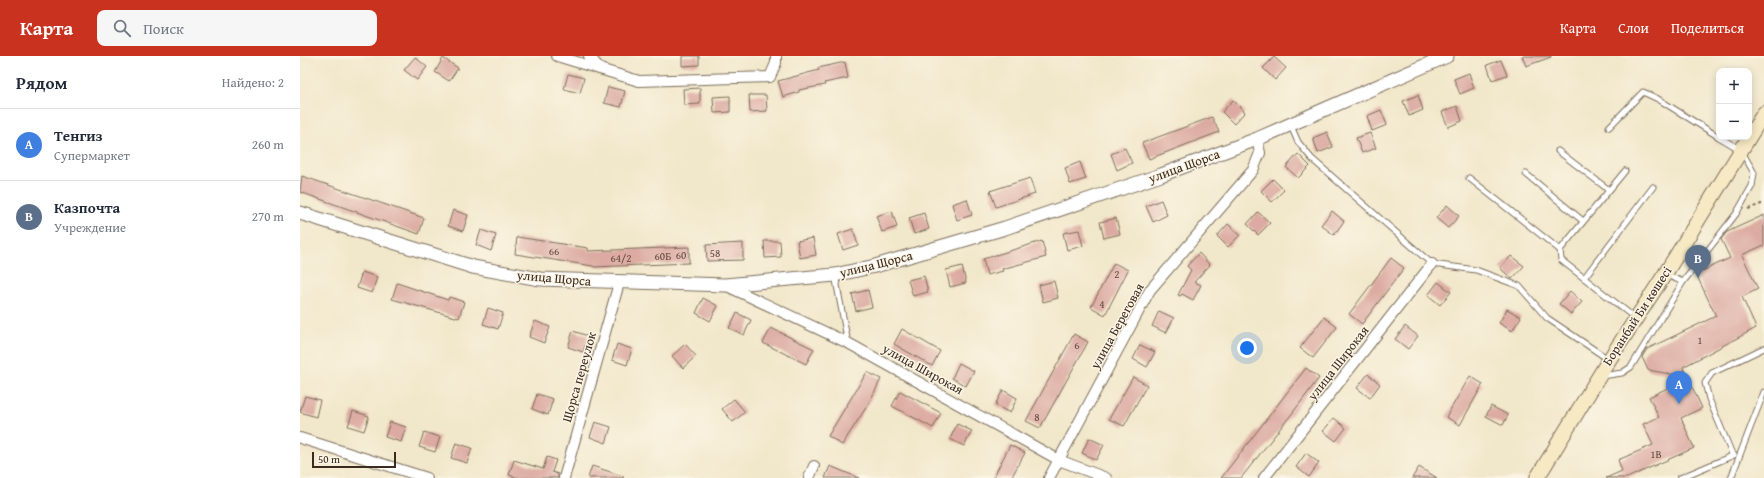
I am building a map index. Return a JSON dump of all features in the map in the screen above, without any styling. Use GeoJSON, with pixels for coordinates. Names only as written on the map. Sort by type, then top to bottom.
{"type":"FeatureCollection","features":[{"type":"Feature","properties":{"kind":"main road","name":"Боранбай Би көшесі"},"geometry":{"type":"LineString","coordinates":[[1537,478],[1599,376],[1665,274],[1764,113]]}},
{"type":"Feature","properties":{"kind":"street"},"geometry":{"type":"LineString","coordinates":[[556,56],[639,81],[770,77],[776,63],[776,56]]}},
{"type":"Feature","properties":{"kind":"street"},"geometry":{"type":"LineString","coordinates":[[590,56],[600,69]]}},
{"type":"Feature","properties":{"kind":"street","name":"улица Щорса"},"geometry":{"type":"LineString","coordinates":[[300,213],[473,267],[540,279],[619,283],[725,285],[835,275],[874,266],[1005,228],[1161,176],[1257,140],[1425,60],[1447,56]]}},
{"type":"Feature","properties":{"kind":"street","name":"улица Береговая"},"geometry":{"type":"LineString","coordinates":[[1049,478],[1150,290],[1253,170],[1260,153],[1257,140]]}},
{"type":"Feature","properties":{"kind":"street","name":"улица Широкая"},"geometry":{"type":"LineString","coordinates":[[1264,478],[1432,264]]}},
{"type":"Feature","properties":{"kind":"street","name":"Щорса переулок"},"geometry":{"type":"LineString","coordinates":[[564,478],[619,283]]}},
{"type":"Feature","properties":{"kind":"street","name":"улица Широкая"},"geometry":{"type":"LineString","coordinates":[[725,285],[848,342],[1059,460],[1106,478]]}},
{"type":"Feature","properties":{"kind":"street"},"geometry":{"type":"LineString","coordinates":[[300,438],[427,478]]}},
{"type":"Feature","properties":{"kind":"street"},"geometry":{"type":"LineString","coordinates":[[809,478],[814,466]]}},
{"type":"Feature","properties":{"kind":"lane"},"geometry":{"type":"LineString","coordinates":[[1609,126],[1643,92],[1658,98],[1716,135]]}},
{"type":"Feature","properties":{"kind":"lane"},"geometry":{"type":"LineString","coordinates":[[1290,124],[1298,142],[1312,159],[1432,264],[1476,270],[1518,286],[1547,318],[1609,360]]}},
{"type":"Feature","properties":{"kind":"lane"},"geometry":{"type":"LineString","coordinates":[[1599,376],[1622,374],[1631,366],[1683,282],[1736,214],[1752,186],[1754,173],[1741,150],[1724,140]]}},
{"type":"Feature","properties":{"kind":"lane"},"geometry":{"type":"LineString","coordinates":[[1558,151],[1609,190]]}},
{"type":"Feature","properties":{"kind":"lane"},"geometry":{"type":"LineString","coordinates":[[1625,171],[1560,250],[1561,260],[1636,319]]}},
{"type":"Feature","properties":{"kind":"lane"},"geometry":{"type":"LineString","coordinates":[[1526,174],[1583,222]]}},
{"type":"Feature","properties":{"kind":"lane"},"geometry":{"type":"LineString","coordinates":[[1469,178],[1560,250]]}},
{"type":"Feature","properties":{"kind":"lane"},"geometry":{"type":"LineString","coordinates":[[1584,278],[1653,187]]}},
{"type":"Feature","properties":{"kind":"lane"},"geometry":{"type":"LineString","coordinates":[[1665,274],[1683,282]]}},
{"type":"Feature","properties":{"kind":"lane"},"geometry":{"type":"LineString","coordinates":[[835,275],[848,342]]}},
{"type":"Feature","properties":{"kind":"lane"},"geometry":{"type":"LineString","coordinates":[[1732,454],[1709,399],[1705,383],[1712,373],[1764,348]]}},
{"type":"Feature","properties":{"kind":"lane"},"geometry":{"type":"LineString","coordinates":[[1731,478],[1764,392]]}},
{"type":"Feature","properties":{"kind":"lane"},"geometry":{"type":"LineString","coordinates":[[1680,478],[1732,454],[1740,456]]}},
{"type":"Feature","properties":{"kind":"path"},"geometry":{"type":"LineString","coordinates":[[1736,214],[1764,203]]}},
{"type":"Feature","properties":{"kind":"building"},"geometry":{"type":"Polygon","coordinates":[[[682,56],[699,56],[699,65],[682,66],[682,56]]]}},
{"type":"Feature","properties":{"kind":"building"},"geometry":{"type":"Polygon","coordinates":[[[1522,56],[1551,56],[1551,57],[1526,66],[1522,56]]]}},
{"type":"Feature","properties":{"kind":"building"},"geometry":{"type":"Polygon","coordinates":[[[415,57],[427,67],[417,80],[404,70],[415,57]]]}},
{"type":"Feature","properties":{"kind":"building"},"geometry":{"type":"Polygon","coordinates":[[[1274,57],[1286,68],[1275,80],[1263,68],[1274,57]]]}},
{"type":"Feature","properties":{"kind":"building"},"geometry":{"type":"Polygon","coordinates":[[[443,58],[458,68],[449,81],[435,72],[443,58]]]}},
{"type":"Feature","properties":{"kind":"building"},"geometry":{"type":"Polygon","coordinates":[[[1501,60],[1507,75],[1492,80],[1487,65],[1501,60]]]}},
{"type":"Feature","properties":{"kind":"building"},"geometry":{"type":"Polygon","coordinates":[[[845,62],[848,78],[824,83],[825,85],[799,90],[799,92],[783,97],[778,81],[819,70],[818,68],[845,62]]]}},
{"type":"Feature","properties":{"kind":"building"},"geometry":{"type":"Polygon","coordinates":[[[1469,73],[1474,88],[1460,94],[1454,79],[1469,73]]]}},
{"type":"Feature","properties":{"kind":"building"},"geometry":{"type":"Polygon","coordinates":[[[568,74],[584,78],[580,93],[564,89],[568,74]]]}},
{"type":"Feature","properties":{"kind":"building"},"geometry":{"type":"Polygon","coordinates":[[[608,87],[625,91],[621,107],[604,103],[608,87]]]}},
{"type":"Feature","properties":{"kind":"building"},"geometry":{"type":"Polygon","coordinates":[[[700,88],[700,104],[684,105],[683,89],[700,88]]]}},
{"type":"Feature","properties":{"kind":"building"},"geometry":{"type":"Polygon","coordinates":[[[749,95],[766,95],[767,111],[750,112],[749,95]]]}},
{"type":"Feature","properties":{"kind":"building"},"geometry":{"type":"Polygon","coordinates":[[[1418,95],[1423,110],[1409,116],[1403,101],[1418,95]]]}},
{"type":"Feature","properties":{"kind":"building"},"geometry":{"type":"Polygon","coordinates":[[[730,96],[730,112],[714,113],[713,97],[730,96]]]}},
{"type":"Feature","properties":{"kind":"building"},"geometry":{"type":"Polygon","coordinates":[[[1233,100],[1245,112],[1234,124],[1222,112],[1233,100]]]}},
{"type":"Feature","properties":{"kind":"building"},"geometry":{"type":"Polygon","coordinates":[[[1457,106],[1462,121],[1448,127],[1442,112],[1457,106]]]}},
{"type":"Feature","properties":{"kind":"building"},"geometry":{"type":"Polygon","coordinates":[[[1381,110],[1387,125],[1372,131],[1367,116],[1381,110]]]}},
{"type":"Feature","properties":{"kind":"building"},"geometry":{"type":"Polygon","coordinates":[[[1212,117],[1219,132],[1149,159],[1142,143],[1212,117]]]}},
{"type":"Feature","properties":{"kind":"building"},"geometry":{"type":"Polygon","coordinates":[[[1327,132],[1333,147],[1318,153],[1313,138],[1327,132]]]}},
{"type":"Feature","properties":{"kind":"building"},"geometry":{"type":"Polygon","coordinates":[[[1370,133],[1376,148],[1362,153],[1356,138],[1370,133]]]}},
{"type":"Feature","properties":{"kind":"building"},"geometry":{"type":"Polygon","coordinates":[[[1125,148],[1132,163],[1117,170],[1111,154],[1125,148]]]}},
{"type":"Feature","properties":{"kind":"building"},"geometry":{"type":"Polygon","coordinates":[[[1298,154],[1310,166],[1298,178],[1286,167],[1298,154]]]}},
{"type":"Feature","properties":{"kind":"building"},"geometry":{"type":"Polygon","coordinates":[[[1080,162],[1086,179],[1070,184],[1065,168],[1080,162]]]}},
{"type":"Feature","properties":{"kind":"building"},"geometry":{"type":"Polygon","coordinates":[[[302,176],[424,218],[419,234],[300,192],[302,176]]]}},
{"type":"Feature","properties":{"kind":"building"},"geometry":{"type":"Polygon","coordinates":[[[1030,178],[1035,194],[996,207],[990,191],[1030,178]]]}},
{"type":"Feature","properties":{"kind":"building"},"geometry":{"type":"Polygon","coordinates":[[[1273,179],[1284,190],[1272,202],[1261,191],[1273,179]]]}},
{"type":"Feature","properties":{"kind":"building"},"geometry":{"type":"Polygon","coordinates":[[[967,199],[972,215],[957,220],[952,204],[967,199]]]}},
{"type":"Feature","properties":{"kind":"building"},"geometry":{"type":"Polygon","coordinates":[[[1161,200],[1167,215],[1153,222],[1146,206],[1161,200]]]}},
{"type":"Feature","properties":{"kind":"building"},"geometry":{"type":"Polygon","coordinates":[[[1447,205],[1459,216],[1448,228],[1436,218],[1447,205]]]}},
{"type":"Feature","properties":{"kind":"building"},"geometry":{"type":"Polygon","coordinates":[[[453,210],[468,215],[463,231],[448,226],[453,210]]]}},
{"type":"Feature","properties":{"kind":"building"},"geometry":{"type":"Polygon","coordinates":[[[892,211],[897,227],[882,232],[876,216],[892,211]]]}},
{"type":"Feature","properties":{"kind":"building"},"geometry":{"type":"Polygon","coordinates":[[[1332,211],[1344,221],[1334,235],[1321,225],[1332,211]]]}},
{"type":"Feature","properties":{"kind":"building"},"geometry":{"type":"Polygon","coordinates":[[[1258,212],[1270,223],[1258,235],[1247,224],[1258,212]]]}},
{"type":"Feature","properties":{"kind":"building"},"geometry":{"type":"Polygon","coordinates":[[[924,213],[929,229],[914,234],[909,218],[924,213]]]}},
{"type":"Feature","properties":{"kind":"building"},"geometry":{"type":"Polygon","coordinates":[[[1764,215],[1764,245],[1742,255],[1758,289],[1742,297],[1756,328],[1683,367],[1687,377],[1648,370],[1642,357],[1647,349],[1716,316],[1696,274],[1730,258],[1721,239],[1727,232],[1764,215]]]}},
{"type":"Feature","properties":{"kind":"building"},"geometry":{"type":"Polygon","coordinates":[[[1116,218],[1120,234],[1104,238],[1100,222],[1116,218]]]}},
{"type":"Feature","properties":{"kind":"building"},"geometry":{"type":"Polygon","coordinates":[[[1228,224],[1240,235],[1228,247],[1217,236],[1228,224]]]}},
{"type":"Feature","properties":{"kind":"building"},"geometry":{"type":"Polygon","coordinates":[[[853,229],[858,245],[843,250],[838,234],[853,229]]]}},
{"type":"Feature","properties":{"kind":"building"},"geometry":{"type":"Polygon","coordinates":[[[481,230],[496,235],[491,251],[476,245],[481,230]]]}},
{"type":"Feature","properties":{"kind":"building"},"geometry":{"type":"Polygon","coordinates":[[[1079,230],[1083,246],[1067,250],[1063,233],[1079,230]]]}},
{"type":"Feature","properties":{"kind":"building"},"geometry":{"type":"Polygon","coordinates":[[[517,237],[588,248],[588,251],[689,247],[689,263],[594,267],[515,254],[517,237]]]}},
{"type":"Feature","properties":{"kind":"building"},"geometry":{"type":"Polygon","coordinates":[[[813,238],[816,255],[800,258],[797,241],[813,238]]]}},
{"type":"Feature","properties":{"kind":"building"},"geometry":{"type":"Polygon","coordinates":[[[764,241],[780,241],[781,257],[765,258],[764,241]]]}},
{"type":"Feature","properties":{"kind":"building"},"geometry":{"type":"Polygon","coordinates":[[[1042,241],[1046,257],[1002,269],[1003,271],[987,275],[983,259],[1042,241]]]}},
{"type":"Feature","properties":{"kind":"building"},"geometry":{"type":"Polygon","coordinates":[[[743,243],[743,260],[707,261],[706,245],[743,243]]]}},
{"type":"Feature","properties":{"kind":"building"},"geometry":{"type":"Polygon","coordinates":[[[1199,253],[1210,265],[1194,282],[1201,285],[1193,300],[1182,294],[1180,296],[1178,295],[1191,270],[1187,266],[1199,253]]]}},
{"type":"Feature","properties":{"kind":"building"},"geometry":{"type":"Polygon","coordinates":[[[1511,256],[1524,266],[1512,279],[1500,268],[1511,256]]]}},
{"type":"Feature","properties":{"kind":"building"},"geometry":{"type":"Polygon","coordinates":[[[1391,258],[1404,268],[1362,324],[1349,314],[1391,258]]]}},
{"type":"Feature","properties":{"kind":"building"},"geometry":{"type":"Polygon","coordinates":[[[1114,263],[1128,270],[1105,315],[1091,307],[1114,263]]]}},
{"type":"Feature","properties":{"kind":"building"},"geometry":{"type":"Polygon","coordinates":[[[962,266],[966,283],[950,287],[946,270],[962,266]]]}},
{"type":"Feature","properties":{"kind":"building"},"geometry":{"type":"Polygon","coordinates":[[[362,272],[377,277],[372,293],[357,288],[362,272]]]}},
{"type":"Feature","properties":{"kind":"building"},"geometry":{"type":"Polygon","coordinates":[[[924,276],[928,292],[913,296],[908,280],[924,276]]]}},
{"type":"Feature","properties":{"kind":"building"},"geometry":{"type":"Polygon","coordinates":[[[1054,281],[1058,298],[1043,302],[1039,285],[1054,281]]]}},
{"type":"Feature","properties":{"kind":"building"},"geometry":{"type":"Polygon","coordinates":[[[1438,282],[1451,292],[1440,305],[1428,295],[1438,282]]]}},
{"type":"Feature","properties":{"kind":"building"},"geometry":{"type":"Polygon","coordinates":[[[397,283],[448,300],[449,297],[464,302],[459,318],[392,299],[397,283]]]}},
{"type":"Feature","properties":{"kind":"building"},"geometry":{"type":"Polygon","coordinates":[[[868,290],[872,307],[856,311],[852,294],[868,290]]]}},
{"type":"Feature","properties":{"kind":"building"},"geometry":{"type":"Polygon","coordinates":[[[1570,291],[1582,302],[1571,314],[1559,304],[1570,291]]]}},
{"type":"Feature","properties":{"kind":"building"},"geometry":{"type":"Polygon","coordinates":[[[703,298],[718,306],[710,321],[696,313],[703,298]]]}},
{"type":"Feature","properties":{"kind":"building"},"geometry":{"type":"Polygon","coordinates":[[[488,308],[503,313],[498,329],[483,324],[488,308]]]}},
{"type":"Feature","properties":{"kind":"building"},"geometry":{"type":"Polygon","coordinates":[[[1507,309],[1521,317],[1512,331],[1499,323],[1507,309]]]}},
{"type":"Feature","properties":{"kind":"building"},"geometry":{"type":"Polygon","coordinates":[[[1159,311],[1174,318],[1166,333],[1152,326],[1159,311]]]}},
{"type":"Feature","properties":{"kind":"building"},"geometry":{"type":"Polygon","coordinates":[[[737,313],[751,320],[744,335],[729,328],[737,313]]]}},
{"type":"Feature","properties":{"kind":"building"},"geometry":{"type":"Polygon","coordinates":[[[1324,317],[1337,327],[1313,358],[1300,348],[1324,317]]]}},
{"type":"Feature","properties":{"kind":"building"},"geometry":{"type":"Polygon","coordinates":[[[535,321],[550,327],[544,343],[529,337],[535,321]]]}},
{"type":"Feature","properties":{"kind":"building"},"geometry":{"type":"Polygon","coordinates":[[[1405,326],[1418,336],[1408,349],[1395,339],[1405,326]]]}},
{"type":"Feature","properties":{"kind":"building"},"geometry":{"type":"Polygon","coordinates":[[[771,328],[814,349],[806,364],[763,343],[771,328]]]}},
{"type":"Feature","properties":{"kind":"building"},"geometry":{"type":"Polygon","coordinates":[[[902,329],[940,351],[932,366],[894,344],[902,329]]]}},
{"type":"Feature","properties":{"kind":"building"},"geometry":{"type":"Polygon","coordinates":[[[573,331],[588,336],[583,352],[568,347],[573,331]]]}},
{"type":"Feature","properties":{"kind":"building"},"geometry":{"type":"Polygon","coordinates":[[[1074,334],[1088,342],[1040,428],[1026,421],[1074,334]]]}},
{"type":"Feature","properties":{"kind":"building"},"geometry":{"type":"Polygon","coordinates":[[[617,344],[632,349],[627,365],[612,360],[617,344]]]}},
{"type":"Feature","properties":{"kind":"building"},"geometry":{"type":"Polygon","coordinates":[[[685,344],[696,356],[683,368],[672,356],[685,344]]]}},
{"type":"Feature","properties":{"kind":"building"},"geometry":{"type":"Polygon","coordinates":[[[1140,345],[1155,352],[1147,367],[1133,359],[1140,345]]]}},
{"type":"Feature","properties":{"kind":"building"},"geometry":{"type":"Polygon","coordinates":[[[959,363],[974,371],[966,386],[952,378],[959,363]]]}},
{"type":"Feature","properties":{"kind":"building"},"geometry":{"type":"Polygon","coordinates":[[[1306,368],[1319,378],[1294,411],[1241,478],[1221,478],[1306,368]]]}},
{"type":"Feature","properties":{"kind":"building"},"geometry":{"type":"Polygon","coordinates":[[[867,372],[881,379],[869,403],[842,445],[828,436],[867,372]]]}},
{"type":"Feature","properties":{"kind":"building"},"geometry":{"type":"Polygon","coordinates":[[[1368,374],[1380,384],[1370,398],[1357,388],[1368,374]]]}},
{"type":"Feature","properties":{"kind":"building"},"geometry":{"type":"Polygon","coordinates":[[[1470,376],[1483,384],[1460,425],[1446,417],[1470,376]]]}},
{"type":"Feature","properties":{"kind":"building"},"geometry":{"type":"Polygon","coordinates":[[[1133,377],[1147,385],[1124,426],[1109,419],[1133,377]]]}},
{"type":"Feature","properties":{"kind":"building"},"geometry":{"type":"Polygon","coordinates":[[[1688,378],[1702,408],[1681,418],[1694,448],[1627,478],[1606,478],[1622,471],[1618,460],[1653,445],[1643,424],[1659,417],[1649,397],[1688,378]]]}},
{"type":"Feature","properties":{"kind":"building"},"geometry":{"type":"Polygon","coordinates":[[[1003,390],[1017,398],[1010,413],[995,405],[1003,390]]]}},
{"type":"Feature","properties":{"kind":"building"},"geometry":{"type":"Polygon","coordinates":[[[900,391],[941,413],[933,428],[892,406],[900,391]]]}},
{"type":"Feature","properties":{"kind":"building"},"geometry":{"type":"Polygon","coordinates":[[[537,394],[553,399],[548,415],[532,409],[537,394]]]}},
{"type":"Feature","properties":{"kind":"building"},"geometry":{"type":"Polygon","coordinates":[[[305,396],[320,400],[316,417],[300,412],[305,396]]]}},
{"type":"Feature","properties":{"kind":"building"},"geometry":{"type":"Polygon","coordinates":[[[734,399],[745,412],[733,422],[722,409],[734,399]]]}},
{"type":"Feature","properties":{"kind":"building"},"geometry":{"type":"Polygon","coordinates":[[[1491,406],[1508,415],[1503,425],[1486,416],[1491,406]]]}},
{"type":"Feature","properties":{"kind":"building"},"geometry":{"type":"Polygon","coordinates":[[[353,411],[369,416],[364,431],[348,426],[353,411]]]}},
{"type":"Feature","properties":{"kind":"building"},"geometry":{"type":"Polygon","coordinates":[[[1334,418],[1346,428],[1336,441],[1323,431],[1334,418]]]}},
{"type":"Feature","properties":{"kind":"building"},"geometry":{"type":"Polygon","coordinates":[[[390,422],[406,427],[401,442],[385,437],[390,422]]]}},
{"type":"Feature","properties":{"kind":"building"},"geometry":{"type":"Polygon","coordinates":[[[595,422],[611,427],[606,443],[590,437],[595,422]]]}},
{"type":"Feature","properties":{"kind":"building"},"geometry":{"type":"Polygon","coordinates":[[[957,424],[972,431],[964,446],[950,439],[957,424]]]}},
{"type":"Feature","properties":{"kind":"building"},"geometry":{"type":"Polygon","coordinates":[[[424,432],[440,437],[435,452],[419,447],[424,432]]]}},
{"type":"Feature","properties":{"kind":"building"},"geometry":{"type":"Polygon","coordinates":[[[1089,438],[1104,445],[1096,460],[1082,453],[1089,438]]]}},
{"type":"Feature","properties":{"kind":"building"},"geometry":{"type":"Polygon","coordinates":[[[456,443],[472,448],[467,463],[451,458],[456,443]]]}},
{"type":"Feature","properties":{"kind":"building"},"geometry":{"type":"Polygon","coordinates":[[[1010,445],[1025,453],[1011,478],[993,478],[1010,445]]]}},
{"type":"Feature","properties":{"kind":"building"},"geometry":{"type":"Polygon","coordinates":[[[1306,453],[1319,463],[1309,477],[1296,467],[1306,453]]]}},
{"type":"Feature","properties":{"kind":"building"},"geometry":{"type":"Polygon","coordinates":[[[547,457],[556,460],[552,472],[558,474],[558,478],[519,478],[509,475],[514,460],[543,469],[547,457]]]}},
{"type":"Feature","properties":{"kind":"building"},"geometry":{"type":"Polygon","coordinates":[[[592,466],[623,476],[623,478],[588,478],[592,466]]]}},
{"type":"Feature","properties":{"kind":"building"},"geometry":{"type":"Polygon","coordinates":[[[830,466],[859,478],[825,478],[830,466]]]}},
{"type":"Feature","properties":{"kind":"building"},"geometry":{"type":"Polygon","coordinates":[[[1419,467],[1437,478],[1412,478],[1419,467]]]}},
{"type":"Feature","properties":{"kind":"place","name":"Казпочта"},"geometry":{"type":"Point","coordinates":[1698,278]}},
{"type":"Feature","properties":{"kind":"place","name":"Тенгиз"},"geometry":{"type":"Point","coordinates":[1679,404]}}]}
